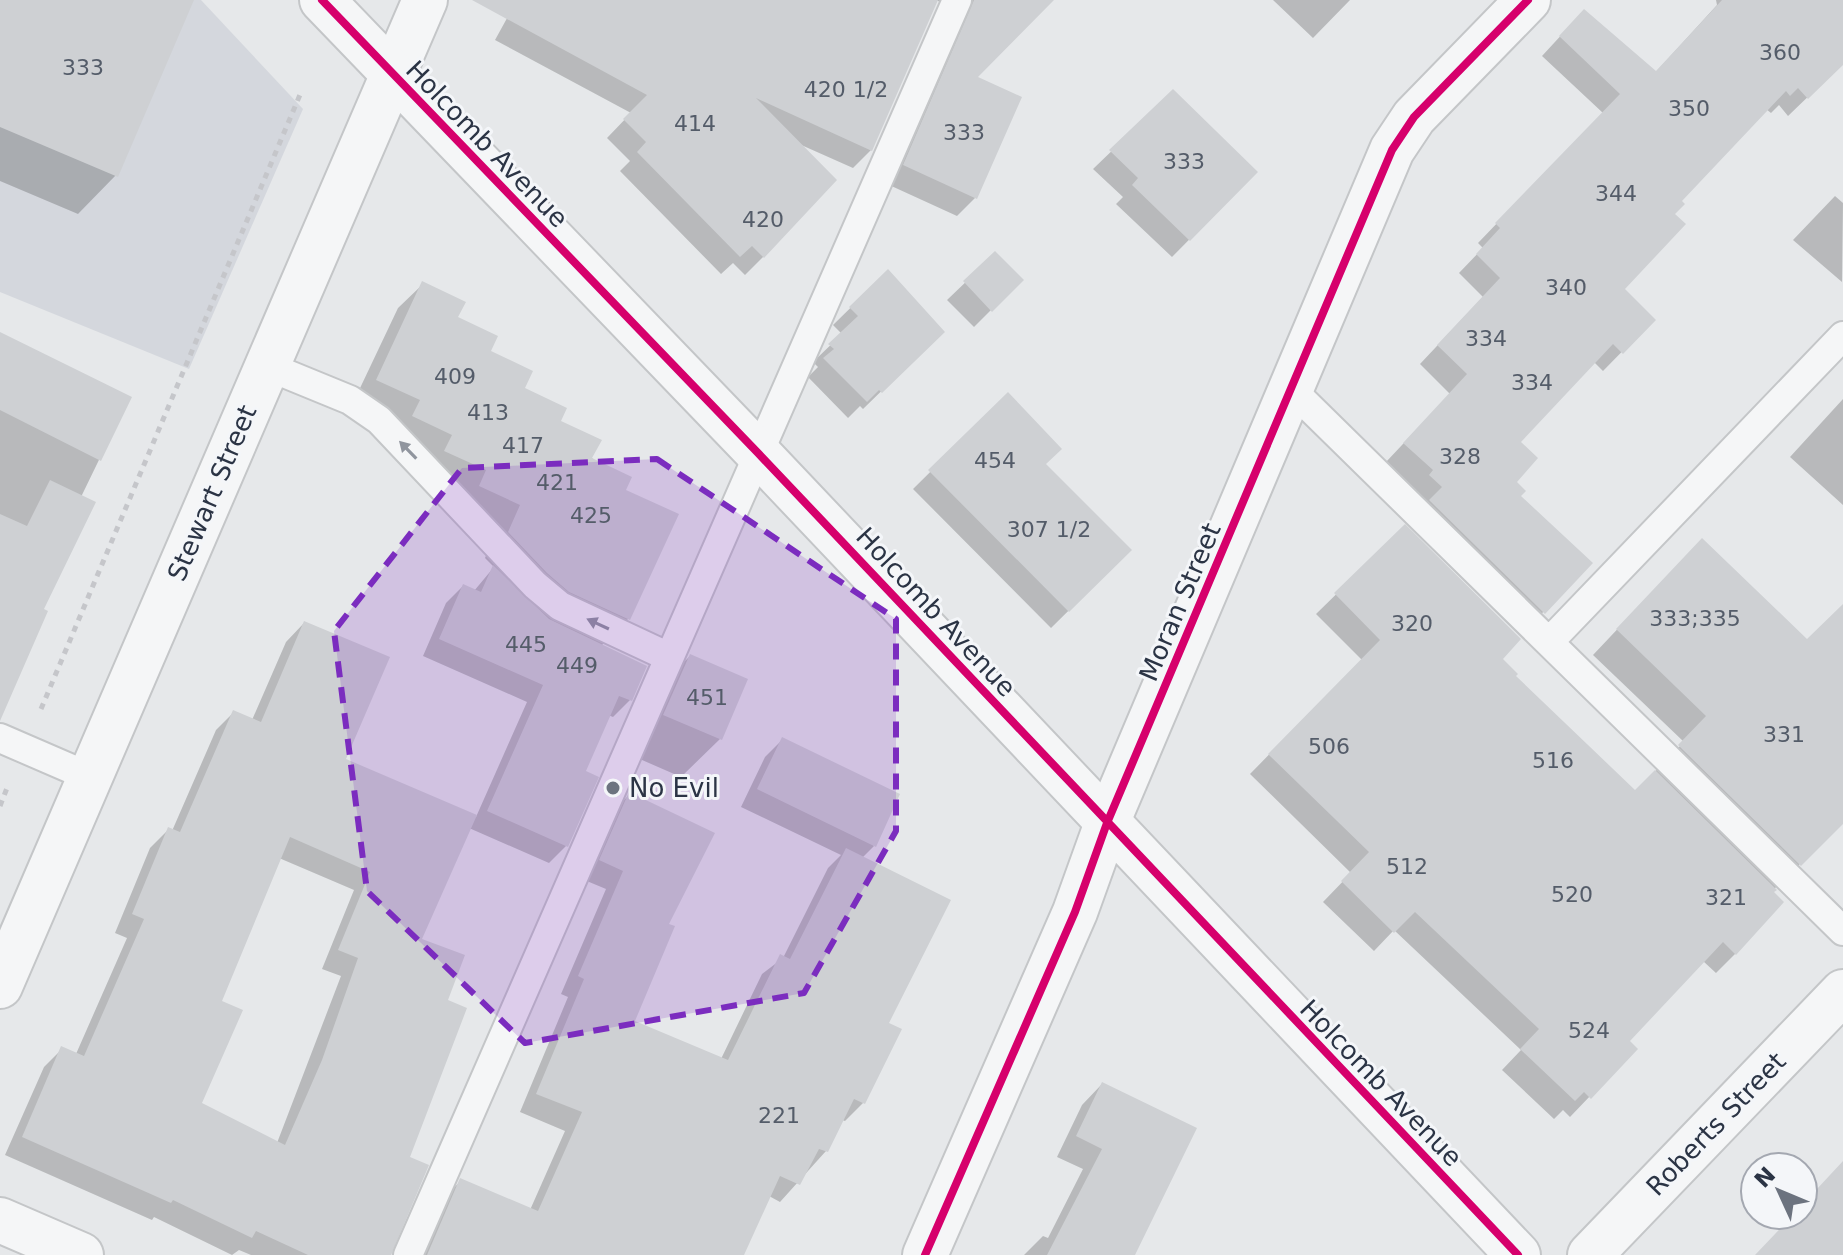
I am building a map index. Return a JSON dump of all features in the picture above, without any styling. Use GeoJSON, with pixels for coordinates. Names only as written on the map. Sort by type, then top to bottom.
{"type":"FeatureCollection","features":[{"type":"Feature","properties":{"kind":"street","name":"Holcomb Avenue"},"geometry":{"type":"LineString","coordinates":[[322,0],[758,453],[1518,1255]]}},
{"type":"Feature","properties":{"kind":"street","name":"Stewart Street"},"geometry":{"type":"LineString","coordinates":[[0,986],[425,0]]}},
{"type":"Feature","properties":{"kind":"street","name":"Moran Street"},"geometry":{"type":"LineString","coordinates":[[925,1255],[1075,912],[1107,823],[1392,150],[1414,117],[1528,0]]}},
{"type":"Feature","properties":{"kind":"street","name":"Roberts Street"},"geometry":{"type":"LineString","coordinates":[[1590,1255],[1843,992]]}},
{"type":"Feature","properties":{"kind":"street"},"geometry":{"type":"LineString","coordinates":[[0,1220],[81,1255]]}},
{"type":"Feature","properties":{"kind":"lane"},"geometry":{"type":"LineString","coordinates":[[408,1255],[957,0]]}},
{"type":"Feature","properties":{"kind":"lane"},"geometry":{"type":"LineString","coordinates":[[1549,642],[1843,336]]}},
{"type":"Feature","properties":{"kind":"lane"},"geometry":{"type":"LineString","coordinates":[[267,366],[350,400],[379,420],[535,585],[560,606],[669,657]]}},
{"type":"Feature","properties":{"kind":"lane"},"geometry":{"type":"LineString","coordinates":[[1290,388],[1843,931]]}},
{"type":"Feature","properties":{"kind":"lane"},"geometry":{"type":"LineString","coordinates":[[12,744],[90,777]]}},
{"type":"Feature","properties":{"kind":"path"},"geometry":{"type":"LineString","coordinates":[[0,806],[12,744],[302,90]]}},
{"type":"Feature","properties":{"kind":"highlighted area"},"geometry":{"type":"Polygon","coordinates":[[[657,459],[896,619],[896,831],[804,993],[525,1043],[367,891],[334,631],[462,468],[657,459]]]}},
{"type":"Feature","properties":{"kind":"shaded area"},"geometry":{"type":"Polygon","coordinates":[[[0,0],[201,0],[303,109],[189,369],[0,292],[0,0]]]}},
{"type":"Feature","properties":{"kind":"building"},"geometry":{"type":"Polygon","coordinates":[[[0,0],[194,0],[118,177],[0,127],[0,0]]]}},
{"type":"Feature","properties":{"kind":"building"},"geometry":{"type":"Polygon","coordinates":[[[472,0],[938,0],[872,151],[756,98],[837,180],[764,258],[752,246],[740,257],[637,152],[646,142],[623,119],[647,95],[472,0]]]}},
{"type":"Feature","properties":{"kind":"building"},"geometry":{"type":"Polygon","coordinates":[[[974,0],[1054,0],[978,77],[1022,97],[977,199],[903,165],[974,0]]]}},
{"type":"Feature","properties":{"kind":"building"},"geometry":{"type":"Polygon","coordinates":[[[1722,0],[1843,0],[1843,65],[1808,99],[1798,88],[1790,96],[1786,91],[1682,201],[1685,204],[1675,214],[1686,224],[1625,289],[1656,320],[1623,354],[1613,344],[1521,442],[1538,458],[1517,482],[1526,491],[1521,496],[1593,563],[1545,614],[1429,500],[1442,487],[1429,475],[1433,470],[1403,443],[1467,374],[1437,345],[1500,278],[1476,254],[1500,228],[1495,223],[1620,94],[1559,36],[1584,9],[1656,71],[1722,0]]]}},
{"type":"Feature","properties":{"kind":"building"},"geometry":{"type":"Polygon","coordinates":[[[1173,89],[1258,172],[1190,241],[1132,185],[1138,178],[1109,150],[1173,89]]]}},
{"type":"Feature","properties":{"kind":"building"},"geometry":{"type":"Polygon","coordinates":[[[995,251],[1024,280],[992,312],[963,281],[995,251]]]}},
{"type":"Feature","properties":{"kind":"building"},"geometry":{"type":"Polygon","coordinates":[[[888,269],[945,332],[882,393],[879,390],[867,402],[823,358],[834,349],[828,344],[858,316],[849,307],[888,269]]]}},
{"type":"Feature","properties":{"kind":"building"},"geometry":{"type":"Polygon","coordinates":[[[422,281],[466,302],[458,317],[498,336],[491,351],[533,371],[525,388],[567,408],[561,421],[602,440],[592,458],[632,477],[626,490],[679,514],[630,620],[569,592],[547,573],[508,532],[520,505],[479,486],[486,470],[444,451],[452,435],[412,416],[420,400],[376,380],[422,281]]]}},
{"type":"Feature","properties":{"kind":"building"},"geometry":{"type":"Polygon","coordinates":[[[0,332],[132,397],[101,461],[0,410],[0,332]]]}},
{"type":"Feature","properties":{"kind":"building"},"geometry":{"type":"Polygon","coordinates":[[[1008,392],[1062,449],[1046,464],[1132,550],[1069,612],[928,470],[1008,392]]]}},
{"type":"Feature","properties":{"kind":"building"},"geometry":{"type":"Polygon","coordinates":[[[50,480],[96,502],[44,609],[48,611],[0,721],[0,514],[27,526],[50,480]]]}},
{"type":"Feature","properties":{"kind":"building"},"geometry":{"type":"Polygon","coordinates":[[[1405,524],[1521,639],[1503,659],[1518,674],[1516,676],[1635,790],[1655,770],[1777,890],[1774,892],[1784,902],[1736,955],[1723,942],[1630,1041],[1638,1049],[1591,1099],[1584,1092],[1575,1101],[1520,1049],[1539,1029],[1415,912],[1394,933],[1341,881],[1369,852],[1268,754],[1380,640],[1334,593],[1405,524]]]}},
{"type":"Feature","properties":{"kind":"building"},"geometry":{"type":"Polygon","coordinates":[[[1702,538],[1807,639],[1843,604],[1843,824],[1801,866],[1678,745],[1706,716],[1616,629],[1702,538]]]}},
{"type":"Feature","properties":{"kind":"building"},"geometry":{"type":"Polygon","coordinates":[[[493,565],[549,619],[647,666],[632,701],[619,696],[586,771],[599,777],[568,847],[487,811],[543,685],[439,639],[463,584],[481,592],[493,565]]]}},
{"type":"Feature","properties":{"kind":"building"},"geometry":{"type":"Polygon","coordinates":[[[304,621],[390,657],[346,759],[477,815],[422,939],[465,955],[448,1000],[467,1008],[410,1157],[429,1165],[391,1255],[308,1255],[256,1231],[252,1238],[173,1200],[171,1203],[22,1137],[61,1046],[84,1056],[144,919],[132,914],[168,827],[180,832],[233,710],[261,722],[304,621]],[[290,837],[222,1001],[243,1010],[202,1103],[285,1145],[322,1060],[358,958],[338,950],[370,872],[290,837]]]}},
{"type":"Feature","properties":{"kind":"building"},"geometry":{"type":"Polygon","coordinates":[[[690,654],[748,679],[722,740],[663,715],[690,654]]]}},
{"type":"Feature","properties":{"kind":"building"},"geometry":{"type":"Polygon","coordinates":[[[782,737],[900,794],[876,847],[757,789],[782,737]]]}},
{"type":"Feature","properties":{"kind":"building"},"geometry":{"type":"Polygon","coordinates":[[[629,792],[715,833],[669,924],[675,926],[635,1021],[728,1060],[780,954],[790,959],[846,848],[951,900],[889,1023],[902,1029],[865,1104],[854,1099],[828,1152],[819,1149],[800,1185],[780,1176],[744,1255],[427,1255],[460,1178],[538,1211],[582,1112],[536,1094],[584,979],[578,976],[623,871],[599,860],[629,792]]]}},
{"type":"Feature","properties":{"kind":"building"},"geometry":{"type":"Polygon","coordinates":[[[1102,1082],[1197,1128],[1135,1255],[1047,1255],[1102,1149],[1076,1136],[1102,1082]]]}},
{"type":"Feature","properties":{"kind":"building"},"geometry":{"type":"Polygon","coordinates":[[[1843,1161],[1843,1255],[1755,1255],[1778,1231],[1819,1231],[1819,1187],[1843,1161]]]}},
{"type":"Feature","properties":{"kind":"cycle path"},"geometry":{"type":"LineString","coordinates":[[322,0],[758,453],[1518,1255]]}},
{"type":"Feature","properties":{"kind":"cycle path"},"geometry":{"type":"LineString","coordinates":[[925,1255],[1075,912],[1107,823],[1392,150],[1414,117],[1528,0]]}},
{"type":"Feature","properties":{"kind":"place","name":"No Evil"},"geometry":{"type":"Point","coordinates":[613,788]}}]}
